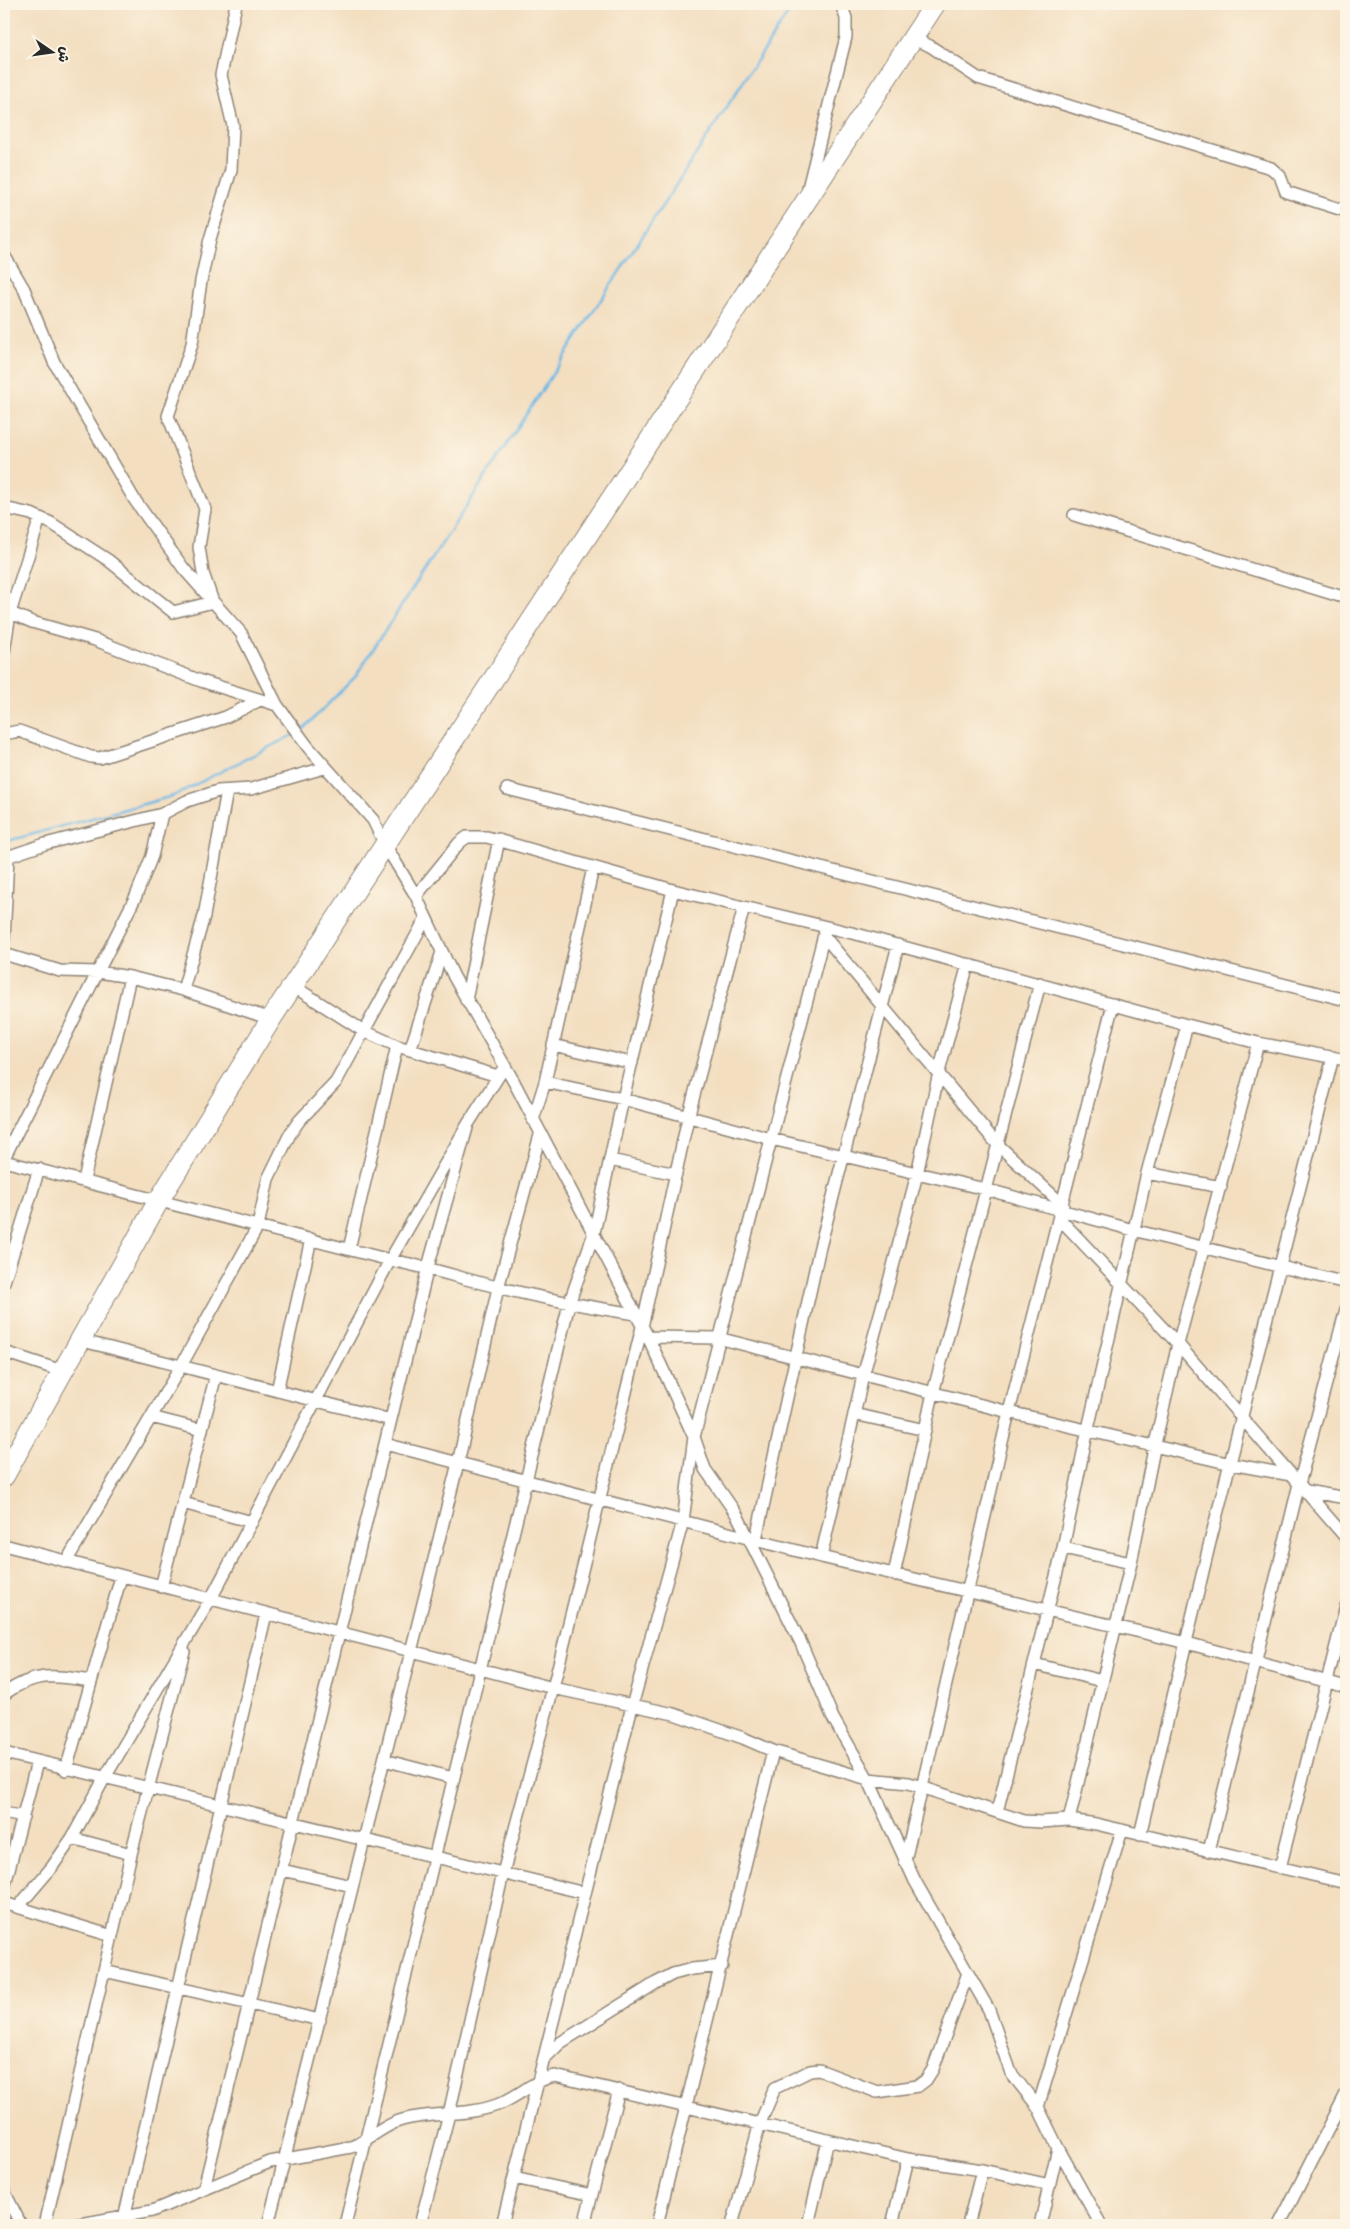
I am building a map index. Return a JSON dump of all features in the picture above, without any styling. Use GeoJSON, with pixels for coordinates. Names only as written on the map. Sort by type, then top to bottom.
{"type":"FeatureCollection","features":[{"type":"Feature","properties":{"kind":"highway"},"geometry":{"type":"LineString","coordinates":[[4,1476],[159,1200],[271,1019],[935,4]]}},
{"type":"Feature","properties":{"kind":"street"},"geometry":{"type":"LineString","coordinates":[[213,602],[203,573],[199,547],[205,509],[168,416],[192,344],[201,281],[210,239],[231,170],[233,126],[221,75],[236,4]]}},
{"type":"Feature","properties":{"kind":"street"},"geometry":{"type":"LineString","coordinates":[[804,204],[846,37],[846,18],[841,4]]}},
{"type":"Feature","properties":{"kind":"street"},"geometry":{"type":"LineString","coordinates":[[913,38],[930,46],[978,78],[1271,168],[1280,176],[1286,192],[1346,211]]}},
{"type":"Feature","properties":{"kind":"street"},"geometry":{"type":"LineString","coordinates":[[4,255],[24,290],[54,362],[114,466],[161,538],[241,633],[278,705],[324,768],[369,814],[385,845],[416,896],[501,1071],[533,1120],[636,1314],[694,1436],[705,1469],[752,1538],[802,1643],[833,1718],[868,1779],[905,1861],[928,1906],[989,2010],[1011,2073],[1038,2107],[1058,2148],[1101,2225]]}},
{"type":"Feature","properties":{"kind":"street"},"geometry":{"type":"LineString","coordinates":[[4,508],[40,518],[108,560],[174,612],[213,602]]}},
{"type":"Feature","properties":{"kind":"street"},"geometry":{"type":"LineString","coordinates":[[1074,515],[1346,598]]}},
{"type":"Feature","properties":{"kind":"street"},"geometry":{"type":"LineString","coordinates":[[4,652],[7,612],[40,518]]}},
{"type":"Feature","properties":{"kind":"street"},"geometry":{"type":"LineString","coordinates":[[7,612],[40,625],[95,640],[180,674],[278,705]]}},
{"type":"Feature","properties":{"kind":"street"},"geometry":{"type":"LineString","coordinates":[[4,734],[19,731],[91,758],[100,758],[226,717],[260,700]]}},
{"type":"Feature","properties":{"kind":"street"},"geometry":{"type":"LineString","coordinates":[[4,939],[6,857],[45,844],[162,814],[187,801],[218,790],[257,788],[324,768]]}},
{"type":"Feature","properties":{"kind":"street"},"geometry":{"type":"LineString","coordinates":[[507,789],[1346,1000]]}},
{"type":"Feature","properties":{"kind":"street"},"geometry":{"type":"LineString","coordinates":[[183,990],[204,916],[227,791]]}},
{"type":"Feature","properties":{"kind":"street"},"geometry":{"type":"LineString","coordinates":[[162,814],[141,885],[4,1160],[390,1260],[428,1267],[498,1288],[570,1304],[636,1314]]}},
{"type":"Feature","properties":{"kind":"street"},"geometry":{"type":"LineString","coordinates":[[416,896],[459,842],[467,837],[476,836],[498,839],[593,868],[744,907],[825,931],[898,945],[1186,1024],[1258,1042],[1346,1060]]}},
{"type":"Feature","properties":{"kind":"street"},"geometry":{"type":"LineString","coordinates":[[466,1000],[498,839]]}},
{"type":"Feature","properties":{"kind":"street"},"geometry":{"type":"LineString","coordinates":[[533,1120],[553,1045],[593,868]]}},
{"type":"Feature","properties":{"kind":"street"},"geometry":{"type":"LineString","coordinates":[[344,2225],[570,1304],[594,1233],[623,1099],[673,890]]}},
{"type":"Feature","properties":{"kind":"street"},"geometry":{"type":"LineString","coordinates":[[420,2225],[449,2114],[503,1874],[554,1688],[599,1499],[645,1332],[688,1118],[744,907]]}},
{"type":"Feature","properties":{"kind":"street"},"geometry":{"type":"LineString","coordinates":[[66,1562],[181,1366],[258,1226],[268,1179],[290,1134],[299,1121],[332,1088],[362,1030],[426,918]]}},
{"type":"Feature","properties":{"kind":"street"},"geometry":{"type":"LineString","coordinates":[[825,931],[882,1006],[939,1072],[997,1144],[1062,1212],[1346,1538]]}},
{"type":"Feature","properties":{"kind":"street"},"geometry":{"type":"LineString","coordinates":[[502,2225],[632,1706],[683,1520],[694,1436],[718,1338],[825,931]]}},
{"type":"Feature","properties":{"kind":"street"},"geometry":{"type":"LineString","coordinates":[[752,1538],[843,1156],[898,945]]}},
{"type":"Feature","properties":{"kind":"street"},"geometry":{"type":"LineString","coordinates":[[410,1050],[442,952]]}},
{"type":"Feature","properties":{"kind":"street"},"geometry":{"type":"LineString","coordinates":[[4,968],[5,955],[60,971],[98,972],[130,977],[183,990],[271,1019]]}},
{"type":"Feature","properties":{"kind":"street"},"geometry":{"type":"LineString","coordinates":[[821,1557],[863,1376],[917,1174],[939,1072],[968,964]]}},
{"type":"Feature","properties":{"kind":"street"},"geometry":{"type":"LineString","coordinates":[[84,1180],[130,977]]}},
{"type":"Feature","properties":{"kind":"street"},"geometry":{"type":"LineString","coordinates":[[894,1574],[933,1393],[950,1334],[985,1189],[1040,983]]}},
{"type":"Feature","properties":{"kind":"street"},"geometry":{"type":"LineString","coordinates":[[293,986],[362,1030],[397,1046],[501,1071]]}},
{"type":"Feature","properties":{"kind":"street"},"geometry":{"type":"LineString","coordinates":[[905,1861],[1009,1412],[1062,1212],[1113,1004]]}},
{"type":"Feature","properties":{"kind":"street"},"geometry":{"type":"LineString","coordinates":[[997,1812],[1063,1548],[1088,1429],[1123,1284],[1133,1230],[1186,1024]]}},
{"type":"Feature","properties":{"kind":"street"},"geometry":{"type":"LineString","coordinates":[[1070,1820],[1131,1563],[1155,1444],[1178,1344],[1258,1042]]}},
{"type":"Feature","properties":{"kind":"street"},"geometry":{"type":"LineString","coordinates":[[553,1045],[632,1063]]}},
{"type":"Feature","properties":{"kind":"street"},"geometry":{"type":"LineString","coordinates":[[349,1249],[397,1046]]}},
{"type":"Feature","properties":{"kind":"street"},"geometry":{"type":"LineString","coordinates":[[1140,1835],[1333,1057]]}},
{"type":"Feature","properties":{"kind":"street"},"geometry":{"type":"LineString","coordinates":[[18,1908],[52,1867],[72,1838],[104,1778],[210,1600],[390,1260],[468,1124],[501,1071]]}},
{"type":"Feature","properties":{"kind":"street"},"geometry":{"type":"LineString","coordinates":[[544,1082],[623,1099],[771,1139],[985,1189],[1062,1212],[1346,1283]]}},
{"type":"Feature","properties":{"kind":"street"},"geometry":{"type":"LineString","coordinates":[[204,2188],[428,1267],[468,1124]]}},
{"type":"Feature","properties":{"kind":"street"},"geometry":{"type":"LineString","coordinates":[[268,2225],[458,1463],[498,1288],[540,1134]]}},
{"type":"Feature","properties":{"kind":"street"},"geometry":{"type":"LineString","coordinates":[[610,1160],[676,1174]]}},
{"type":"Feature","properties":{"kind":"street"},"geometry":{"type":"LineString","coordinates":[[4,1282],[39,1169]]}},
{"type":"Feature","properties":{"kind":"street"},"geometry":{"type":"LineString","coordinates":[[1147,1173],[1221,1187]]}},
{"type":"Feature","properties":{"kind":"street"},"geometry":{"type":"LineString","coordinates":[[277,1391],[311,1239]]}},
{"type":"Feature","properties":{"kind":"street"},"geometry":{"type":"LineString","coordinates":[[1208,1851],[1302,1488],[1346,1309]]}},
{"type":"Feature","properties":{"kind":"street"},"geometry":{"type":"LineString","coordinates":[[645,1332],[718,1338],[1009,1412],[1155,1444],[1231,1464],[1291,1475]]}},
{"type":"Feature","properties":{"kind":"street"},"geometry":{"type":"LineString","coordinates":[[79,1340],[391,1420]]}},
{"type":"Feature","properties":{"kind":"street"},"geometry":{"type":"LineString","coordinates":[[4,1352],[62,1371]]}},
{"type":"Feature","properties":{"kind":"street"},"geometry":{"type":"LineString","coordinates":[[161,1587],[216,1375]]}},
{"type":"Feature","properties":{"kind":"street"},"geometry":{"type":"LineString","coordinates":[[854,1414],[925,1430]]}},
{"type":"Feature","properties":{"kind":"street"},"geometry":{"type":"LineString","coordinates":[[151,1417],[202,1430]]}},
{"type":"Feature","properties":{"kind":"street"},"geometry":{"type":"LineString","coordinates":[[385,1444],[821,1557],[969,1590],[1047,1611],[1187,1643],[1346,1687]]}},
{"type":"Feature","properties":{"kind":"street"},"geometry":{"type":"LineString","coordinates":[[1302,1488],[1346,1498]]}},
{"type":"Feature","properties":{"kind":"street"},"geometry":{"type":"LineString","coordinates":[[183,1503],[252,1522]]}},
{"type":"Feature","properties":{"kind":"street"},"geometry":{"type":"LineString","coordinates":[[4,1545],[339,1634],[554,1688],[693,1719],[773,1752],[868,1779],[909,1783],[1032,1822],[1070,1820],[1122,1830],[1346,1883]]}},
{"type":"Feature","properties":{"kind":"street"},"geometry":{"type":"LineString","coordinates":[[1063,1548],[1131,1563]]}},
{"type":"Feature","properties":{"kind":"street"},"geometry":{"type":"LineString","coordinates":[[66,1770],[90,1681],[122,1577]]}},
{"type":"Feature","properties":{"kind":"street"},"geometry":{"type":"LineString","coordinates":[[1280,1868],[1346,1606]]}},
{"type":"Feature","properties":{"kind":"street"},"geometry":{"type":"LineString","coordinates":[[124,2218],[266,1614]]}},
{"type":"Feature","properties":{"kind":"street"},"geometry":{"type":"LineString","coordinates":[[45,2225],[131,1854],[188,1637]]}},
{"type":"Feature","properties":{"kind":"street"},"geometry":{"type":"LineString","coordinates":[[1034,1664],[1102,1681]]}},
{"type":"Feature","properties":{"kind":"street"},"geometry":{"type":"LineString","coordinates":[[4,1694],[21,1682],[41,1677],[90,1681]]}},
{"type":"Feature","properties":{"kind":"street"},"geometry":{"type":"LineString","coordinates":[[658,2225],[773,1752]]}},
{"type":"Feature","properties":{"kind":"street"},"geometry":{"type":"LineString","coordinates":[[4,1753],[66,1770],[220,1804],[585,1893]]}},
{"type":"Feature","properties":{"kind":"street"},"geometry":{"type":"LineString","coordinates":[[384,1760],[453,1778]]}},
{"type":"Feature","properties":{"kind":"street"},"geometry":{"type":"LineString","coordinates":[[4,1888],[37,1762]]}},
{"type":"Feature","properties":{"kind":"street"},"geometry":{"type":"LineString","coordinates":[[4,1813],[23,1818]]}},
{"type":"Feature","properties":{"kind":"street"},"geometry":{"type":"LineString","coordinates":[[1038,2107],[1122,1830]]}},
{"type":"Feature","properties":{"kind":"street"},"geometry":{"type":"LineString","coordinates":[[72,1838],[131,1854]]}},
{"type":"Feature","properties":{"kind":"street"},"geometry":{"type":"LineString","coordinates":[[282,1870],[352,1886]]}},
{"type":"Feature","properties":{"kind":"street"},"geometry":{"type":"LineString","coordinates":[[4,1903],[112,1936]]}},
{"type":"Feature","properties":{"kind":"street"},"geometry":{"type":"LineString","coordinates":[[543,2061],[560,2043],[656,1983],[673,1974],[692,1969],[722,1966]]}},
{"type":"Feature","properties":{"kind":"street"},"geometry":{"type":"LineString","coordinates":[[104,1971],[178,1986],[320,2020]]}},
{"type":"Feature","properties":{"kind":"street"},"geometry":{"type":"LineString","coordinates":[[732,2225],[760,2123],[775,2088],[814,2070],[827,2072],[877,2092],[918,2086],[926,2080],[933,2069],[968,1973]]}},
{"type":"Feature","properties":{"kind":"street"},"geometry":{"type":"LineString","coordinates":[[75,2225],[124,2218],[171,2204],[252,2168],[285,2158],[334,2150],[364,2142],[384,2127],[399,2121],[482,2110],[499,2104],[544,2079],[556,2076],[908,2159],[982,2170],[1050,2184]]}},
{"type":"Feature","properties":{"kind":"street"},"geometry":{"type":"LineString","coordinates":[[584,2225],[619,2090]]}},
{"type":"Feature","properties":{"kind":"street"},"geometry":{"type":"LineString","coordinates":[[1279,2225],[1343,2106],[1346,2094]]}},
{"type":"Feature","properties":{"kind":"street"},"geometry":{"type":"LineString","coordinates":[[808,2225],[828,2140]]}},
{"type":"Feature","properties":{"kind":"street"},"geometry":{"type":"LineString","coordinates":[[1040,2225],[1058,2148]]}},
{"type":"Feature","properties":{"kind":"street"},"geometry":{"type":"LineString","coordinates":[[892,2225],[908,2159]]}},
{"type":"Feature","properties":{"kind":"street"},"geometry":{"type":"LineString","coordinates":[[968,2225],[982,2170]]}},
{"type":"Feature","properties":{"kind":"street"},"geometry":{"type":"LineString","coordinates":[[514,2178],[592,2195]]}},
{"type":"Feature","properties":{"kind":"street"},"geometry":{"type":"LineString","coordinates":[[4,2191],[21,2225]]}},
{"type":"Feature","properties":{"kind":"waterway"},"geometry":{"type":"LineString","coordinates":[[300,732],[355,677],[794,4]]}},
{"type":"Feature","properties":{"kind":"waterway"},"geometry":{"type":"LineString","coordinates":[[4,842],[173,796],[295,734]]}}]}
